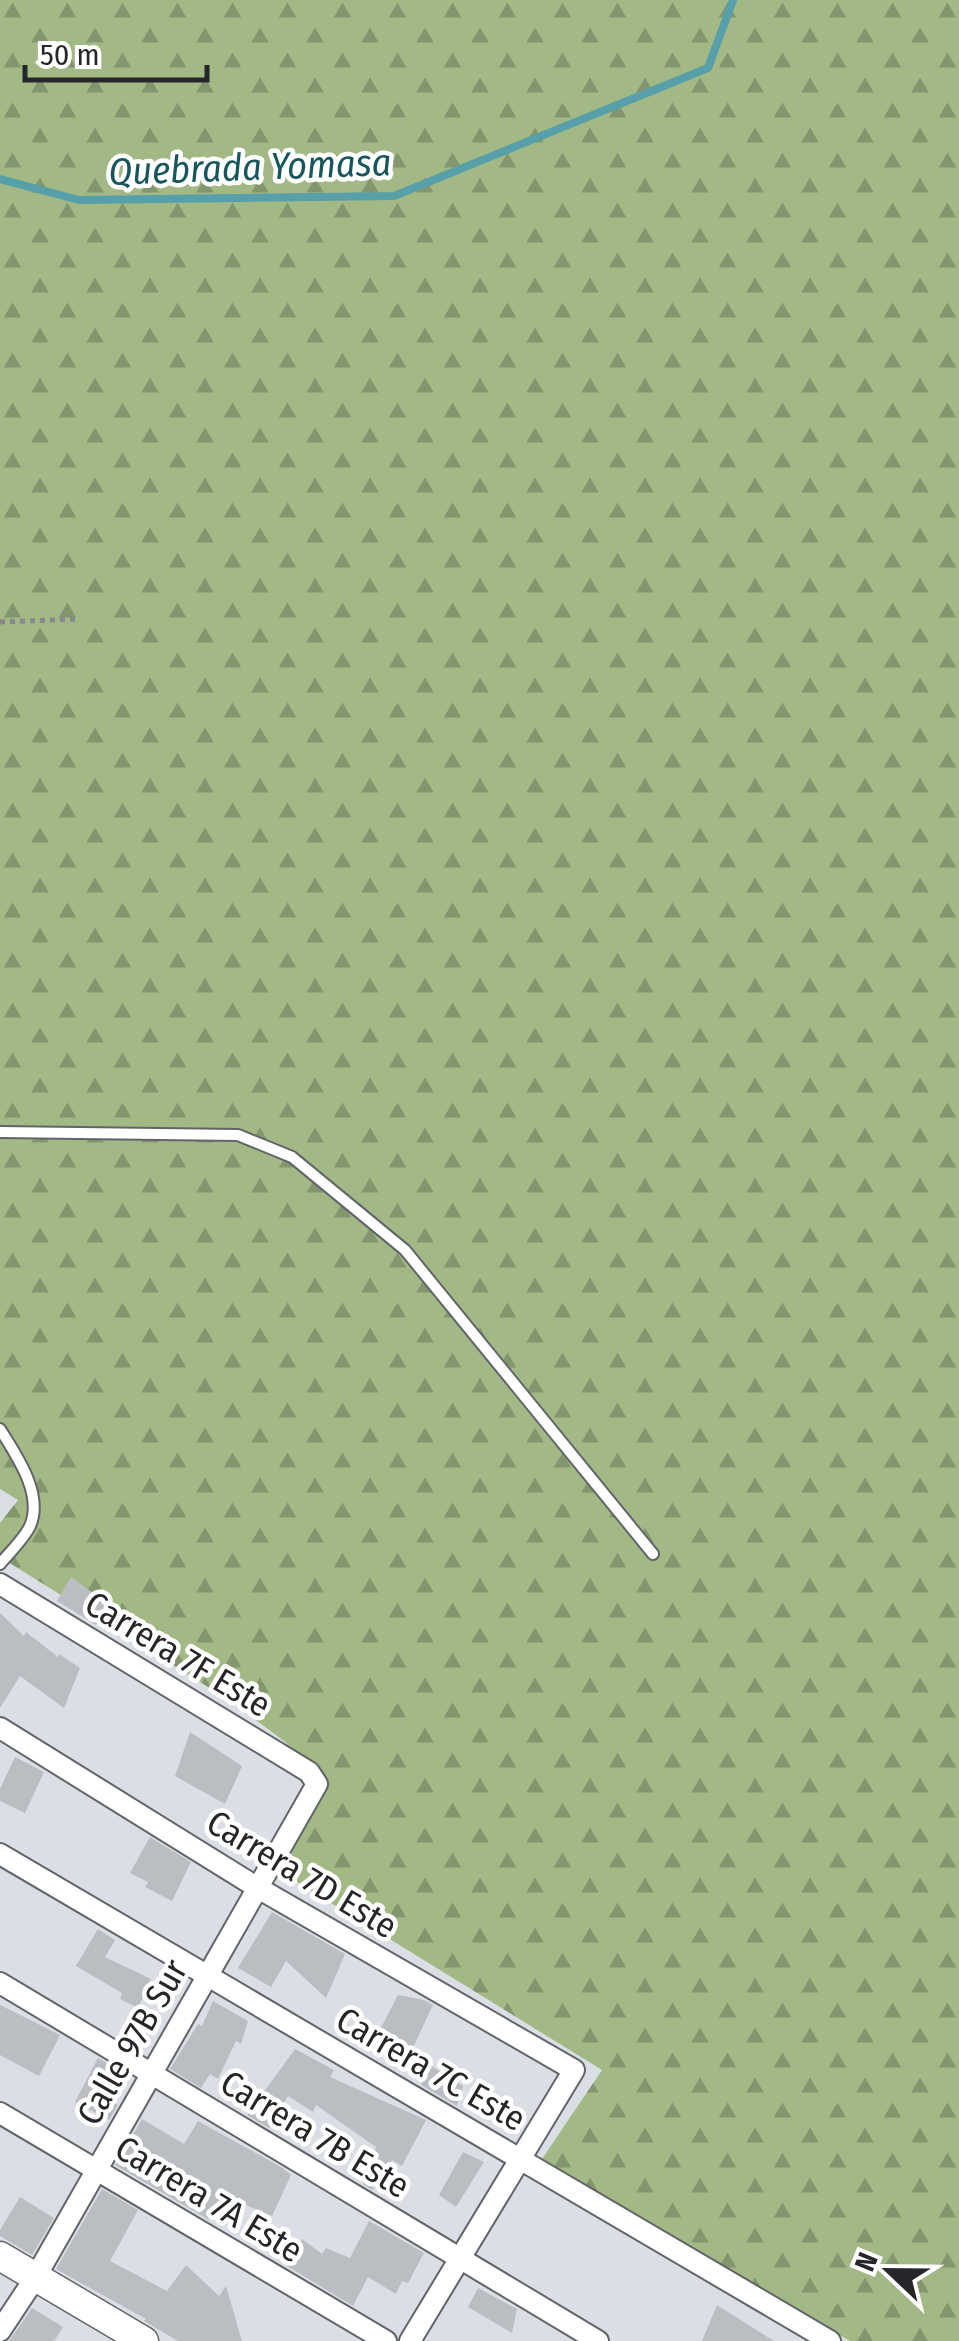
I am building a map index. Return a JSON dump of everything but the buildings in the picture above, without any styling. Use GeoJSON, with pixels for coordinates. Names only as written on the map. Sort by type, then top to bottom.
{"type":"FeatureCollection","features":[{"type":"Feature","properties":{"kind":"street","name":"Carrera 7F Este"},"geometry":{"type":"LineString","coordinates":[[0,1584],[308,1772],[317,1784]]}},
{"type":"Feature","properties":{"kind":"street","name":"Carrera 7D Este"},"geometry":{"type":"LineString","coordinates":[[0,1728],[258,1888],[574,2070],[520,2159]]}},
{"type":"Feature","properties":{"kind":"street","name":"Calle 97B Sur"},"geometry":{"type":"LineString","coordinates":[[0,2330],[35,2278],[317,1784]]}},
{"type":"Feature","properties":{"kind":"street","name":"Carrera 7C Este"},"geometry":{"type":"LineString","coordinates":[[0,1854],[830,2341]]}},
{"type":"Feature","properties":{"kind":"street","name":"Carrera 7B Este"},"geometry":{"type":"LineString","coordinates":[[0,1984],[598,2341]]}},
{"type":"Feature","properties":{"kind":"street","name":"Carrera 7A Este"},"geometry":{"type":"LineString","coordinates":[[0,2113],[386,2341]]}},
{"type":"Feature","properties":{"kind":"street"},"geometry":{"type":"LineString","coordinates":[[410,2341],[520,2159]]}},
{"type":"Feature","properties":{"kind":"street"},"geometry":{"type":"LineString","coordinates":[[0,2256],[144,2341]]}},
{"type":"Feature","properties":{"kind":"lane"},"geometry":{"type":"LineString","coordinates":[[0,1132],[238,1135],[292,1157],[404,1250],[654,1554]]}},
{"type":"Feature","properties":{"kind":"lane"},"geometry":{"type":"LineString","coordinates":[[0,1429],[28,1473],[33,1512],[30,1527],[0,1564]]}},
{"type":"Feature","properties":{"kind":"path"},"geometry":{"type":"LineString","coordinates":[[0,622],[79,620]]}},
{"type":"Feature","properties":{"kind":"green space"},"geometry":{"type":"Polygon","coordinates":[[[0,0],[959,0],[959,2341],[850,2341],[542,2159],[602,2070],[281,1872],[326,1786],[285,1742],[232,1702],[0,1557],[0,1523],[18,1500],[0,1489],[0,0]]]}},
{"type":"Feature","properties":{"kind":"waterway","name":"Quebrada Yomasa"},"geometry":{"type":"LineString","coordinates":[[0,179],[79,200],[394,196],[708,68],[733,0]]}}]}
